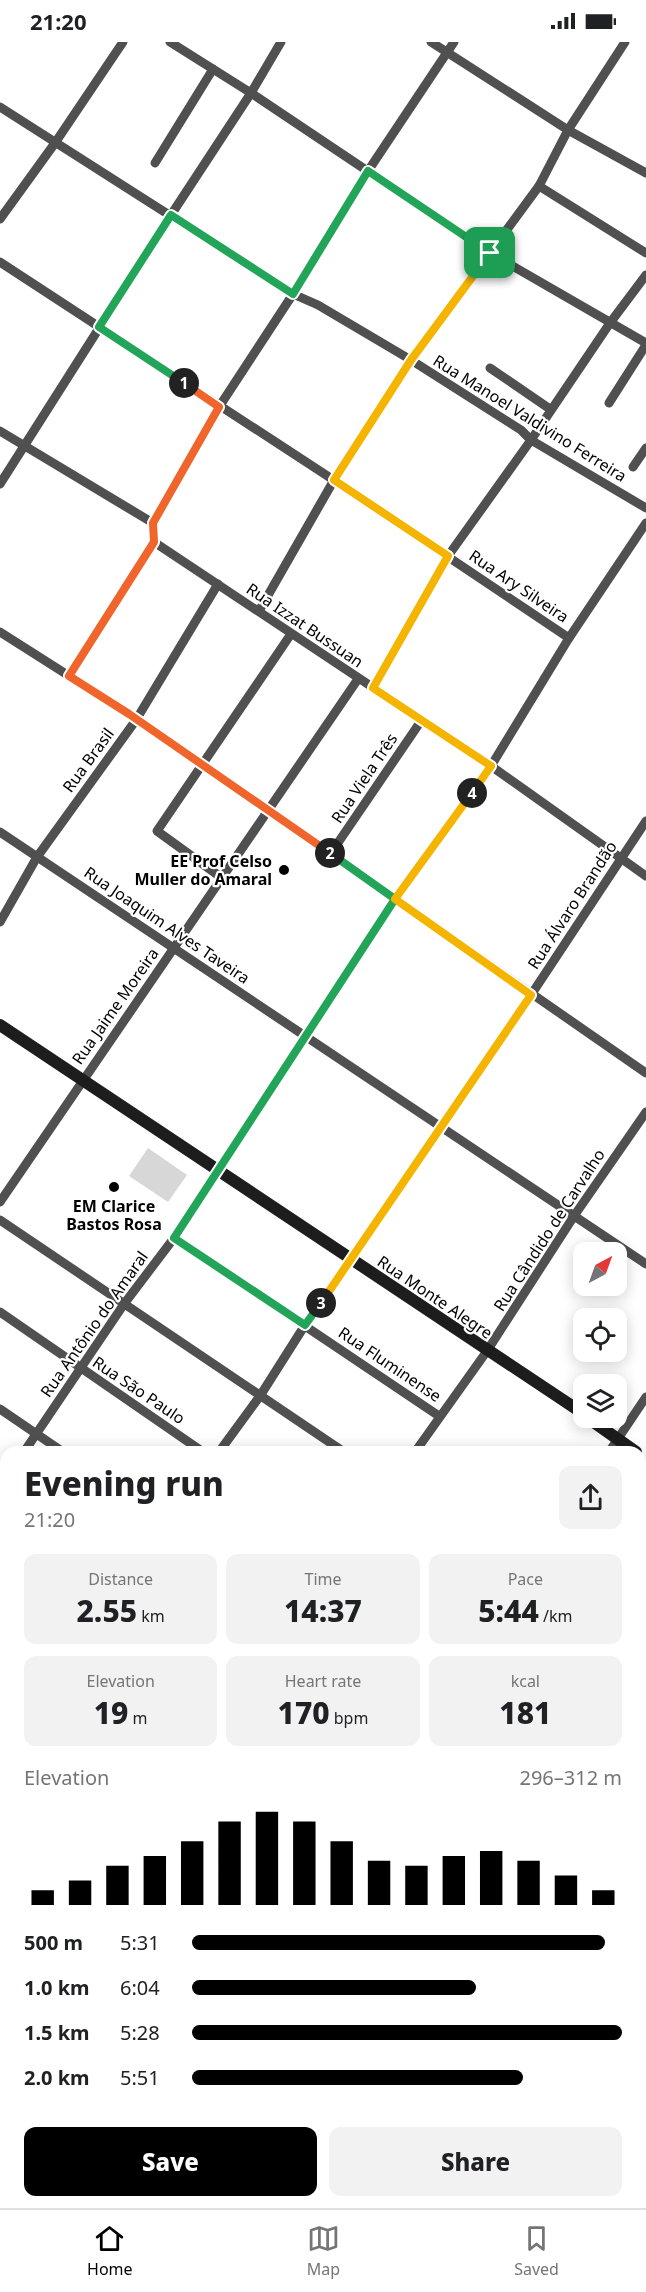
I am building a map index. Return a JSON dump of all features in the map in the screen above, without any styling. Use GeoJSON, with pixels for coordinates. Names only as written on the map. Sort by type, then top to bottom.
{"type":"FeatureCollection","features":[{"type":"Feature","properties":{"kind":"street"},"geometry":{"type":"LineString","coordinates":[[0,219],[123,42]]}},
{"type":"Feature","properties":{"kind":"street"},"geometry":{"type":"LineString","coordinates":[[170,42],[251,93],[490,253],[646,344],[609,403]]}},
{"type":"Feature","properties":{"kind":"street"},"geometry":{"type":"LineString","coordinates":[[0,484],[251,93],[280,42]]}},
{"type":"Feature","properties":{"kind":"street"},"geometry":{"type":"LineString","coordinates":[[430,42],[568,130],[646,173]]}},
{"type":"Feature","properties":{"kind":"street"},"geometry":{"type":"LineString","coordinates":[[69,676],[154,542],[153,523],[219,407],[293,294],[368,171],[453,42]]}},
{"type":"Feature","properties":{"kind":"street"},"geometry":{"type":"LineString","coordinates":[[258,611],[334,480],[411,360],[538,186],[568,130],[625,42]]}},
{"type":"Feature","properties":{"kind":"street"},"geometry":{"type":"LineString","coordinates":[[156,163],[213,69]]}},
{"type":"Feature","properties":{"kind":"street","name":"Rua Manoel Valdivino Ferreira"},"geometry":{"type":"LineString","coordinates":[[0,106],[293,294],[318,305],[411,360],[521,430],[531,440],[646,508]]}},
{"type":"Feature","properties":{"kind":"street"},"geometry":{"type":"LineString","coordinates":[[538,186],[646,253]]}},
{"type":"Feature","properties":{"kind":"street","name":"Rua Ary Silveira"},"geometry":{"type":"LineString","coordinates":[[0,262],[334,480],[569,638]]}},
{"type":"Feature","properties":{"kind":"street"},"geometry":{"type":"LineString","coordinates":[[373,688],[448,556],[646,275]]}},
{"type":"Feature","properties":{"kind":"street"},"geometry":{"type":"LineString","coordinates":[[490,368],[550,409]]}},
{"type":"Feature","properties":{"kind":"street"},"geometry":{"type":"LineString","coordinates":[[0,430],[153,523]]}},
{"type":"Feature","properties":{"kind":"street"},"geometry":{"type":"LineString","coordinates":[[633,467],[646,448]]}},
{"type":"Feature","properties":{"kind":"street","name":"Rua Antônio do Amaral"},"geometry":{"type":"LineString","coordinates":[[28,1446],[124,1304],[174,1238],[395,899],[491,766],[569,638],[646,523]]}},
{"type":"Feature","properties":{"kind":"street","name":"Rua Izzat Bussuan"},"geometry":{"type":"LineString","coordinates":[[154,542],[491,766],[646,876]]}},
{"type":"Feature","properties":{"kind":"street","name":"Rua Brasil"},"geometry":{"type":"LineString","coordinates":[[0,922],[37,857],[136,720],[218,584]]}},
{"type":"Feature","properties":{"kind":"street"},"geometry":{"type":"LineString","coordinates":[[0,633],[136,720],[267,809],[646,1073]]}},
{"type":"Feature","properties":{"kind":"street"},"geometry":{"type":"LineString","coordinates":[[222,878],[157,831],[291,634]]}},
{"type":"Feature","properties":{"kind":"street","name":"Rua Jaime Moreira"},"geometry":{"type":"LineString","coordinates":[[0,1202],[358,679]]}},
{"type":"Feature","properties":{"kind":"street","name":"Rua Viela Três"},"geometry":{"type":"LineString","coordinates":[[331,853],[421,721]]}},
{"type":"Feature","properties":{"kind":"street","name":"Rua Álvaro Brandão"},"geometry":{"type":"LineString","coordinates":[[223,1446],[260,1396],[305,1325],[531,995],[646,821]]}},
{"type":"Feature","properties":{"kind":"street","name":"Rua Joaquim Alves Taveira"},"geometry":{"type":"LineString","coordinates":[[0,832],[646,1264]]}},
{"type":"Feature","properties":{"kind":"street","name":"Rua Monte Alegre"},"geometry":{"type":"LineString","coordinates":[[0,1026],[487,1352],[573,1407]]}},
{"type":"Feature","properties":{"kind":"street","name":"Rua Cândido de Carvalho"},"geometry":{"type":"LineString","coordinates":[[419,1446],[487,1352],[574,1216],[646,1112]]}},
{"type":"Feature","properties":{"kind":"street"},"geometry":{"type":"LineString","coordinates":[[0,1220],[335,1446]]}},
{"type":"Feature","properties":{"kind":"street","name":"Rua Fluminense"},"geometry":{"type":"LineString","coordinates":[[174,1238],[439,1416]]}},
{"type":"Feature","properties":{"kind":"street","name":"Rua São Paulo"},"geometry":{"type":"LineString","coordinates":[[0,1312],[194,1446]]}},
{"type":"Feature","properties":{"kind":"street"},"geometry":{"type":"LineString","coordinates":[[613,1446],[646,1397]]}},
{"type":"Feature","properties":{"kind":"street"},"geometry":{"type":"LineString","coordinates":[[0,1409],[54,1446]]}},
{"type":"Feature","properties":{"kind":"street"},"geometry":{"type":"LineString","coordinates":[[602,1428],[628,1446]]}},
{"type":"Feature","properties":{"kind":"shaded area"},"geometry":{"type":"Polygon","coordinates":[[[148,1148],[187,1175],[168,1202],[129,1176],[148,1148]]]}},
{"type":"Feature","properties":{"kind":"place","name":"EE Prof Celso Muller do Amaral"},"geometry":{"type":"Point","coordinates":[284,870]}},
{"type":"Feature","properties":{"kind":"place","name":"EM Clarice Bastos Rosa"},"geometry":{"type":"Point","coordinates":[114,1187]}},
{"type":"Feature","properties":{"kind":"route"},"geometry":{"type":"LineString","coordinates":[[490,253],[368,171],[293,294],[171,215],[99,327],[219,407],[153,523],[154,542],[69,676],[331,853],[395,899],[174,1238],[305,1325],[531,995],[395,899],[491,766],[373,688],[448,556],[334,480],[411,360],[490,253]]}}]}
